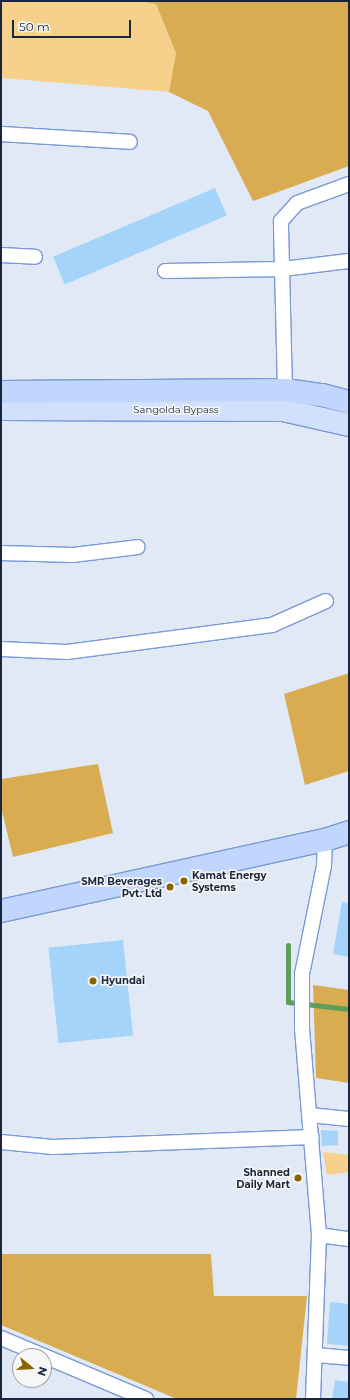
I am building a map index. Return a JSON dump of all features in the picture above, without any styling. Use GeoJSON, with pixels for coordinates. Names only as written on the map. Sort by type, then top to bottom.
{"type":"FeatureCollection","features":[{"type":"Feature","properties":{"kind":"highway","name":"Sangolda Bypass"},"geometry":{"type":"LineString","coordinates":[[1,392],[285,390],[322,395],[349,402]]}},
{"type":"Feature","properties":{"kind":"highway"},"geometry":{"type":"LineString","coordinates":[[1,911],[325,840],[349,832]]}},
{"type":"Feature","properties":{"kind":"main road","name":"Sangolda Bypass"},"geometry":{"type":"LineString","coordinates":[[1,409],[283,410],[349,425]]}},
{"type":"Feature","properties":{"kind":"street"},"geometry":{"type":"LineString","coordinates":[[1,134],[130,142]]}},
{"type":"Feature","properties":{"kind":"street"},"geometry":{"type":"LineString","coordinates":[[285,390],[281,221],[297,203],[349,184]]}},
{"type":"Feature","properties":{"kind":"street"},"geometry":{"type":"LineString","coordinates":[[1,255],[35,257]]}},
{"type":"Feature","properties":{"kind":"street"},"geometry":{"type":"LineString","coordinates":[[165,271],[283,269],[349,261]]}},
{"type":"Feature","properties":{"kind":"street"},"geometry":{"type":"LineString","coordinates":[[1,552],[73,555],[138,547]]}},
{"type":"Feature","properties":{"kind":"street"},"geometry":{"type":"LineString","coordinates":[[1,650],[67,652],[272,625],[326,601]]}},
{"type":"Feature","properties":{"kind":"street"},"geometry":{"type":"LineString","coordinates":[[314,1399],[319,1235],[302,1028],[302,974],[324,866],[325,840]]}},
{"type":"Feature","properties":{"kind":"street"},"geometry":{"type":"LineString","coordinates":[[310,1115],[349,1119]]}},
{"type":"Feature","properties":{"kind":"street"},"geometry":{"type":"LineString","coordinates":[[1,1142],[53,1147],[312,1137]]}},
{"type":"Feature","properties":{"kind":"street"},"geometry":{"type":"LineString","coordinates":[[319,1235],[349,1239]]}},
{"type":"Feature","properties":{"kind":"street"},"geometry":{"type":"LineString","coordinates":[[1,1338],[25,1348]]}},
{"type":"Feature","properties":{"kind":"street"},"geometry":{"type":"LineString","coordinates":[[316,1355],[349,1358]]}},
{"type":"Feature","properties":{"kind":"street"},"geometry":{"type":"LineString","coordinates":[[52,1359],[146,1399]]}},
{"type":"Feature","properties":{"kind":"shaded area"},"geometry":{"type":"Polygon","coordinates":[[[1,1],[139,1],[156,4],[176,53],[169,92],[1,78],[1,1]]]}},
{"type":"Feature","properties":{"kind":"shaded area"},"geometry":{"type":"Polygon","coordinates":[[[139,1],[349,1],[349,166],[253,201],[208,111],[169,92],[176,53],[156,4],[139,1]]]}},
{"type":"Feature","properties":{"kind":"shaded area"},"geometry":{"type":"Polygon","coordinates":[[[349,673],[349,771],[305,785],[284,694],[349,673]]]}},
{"type":"Feature","properties":{"kind":"shaded area"},"geometry":{"type":"Polygon","coordinates":[[[98,764],[113,833],[13,857],[1,807],[1,779],[98,764]]]}},
{"type":"Feature","properties":{"kind":"shaded area"},"geometry":{"type":"Polygon","coordinates":[[[313,985],[349,990],[349,1083],[316,1078],[313,985]]]}},
{"type":"Feature","properties":{"kind":"shaded area"},"geometry":{"type":"Polygon","coordinates":[[[323,1152],[349,1155],[349,1172],[327,1175],[323,1152]]]}},
{"type":"Feature","properties":{"kind":"shaded area"},"geometry":{"type":"Polygon","coordinates":[[[1,1254],[211,1254],[214,1296],[307,1296],[296,1399],[177,1399],[1,1325],[1,1254]]]}},
{"type":"Feature","properties":{"kind":"building"},"geometry":{"type":"Polygon","coordinates":[[[215,188],[227,216],[65,284],[53,257],[215,188]]]}},
{"type":"Feature","properties":{"kind":"building"},"geometry":{"type":"Polygon","coordinates":[[[342,902],[349,903],[349,957],[333,954],[342,902]]]}},
{"type":"Feature","properties":{"kind":"building"},"geometry":{"type":"Polygon","coordinates":[[[123,940],[133,1035],[58,1043],[48,948],[123,940]]]}},
{"type":"Feature","properties":{"kind":"building"},"geometry":{"type":"Polygon","coordinates":[[[321,1130],[338,1131],[338,1145],[322,1146],[321,1130]]]}},
{"type":"Feature","properties":{"kind":"building"},"geometry":{"type":"Polygon","coordinates":[[[330,1302],[349,1304],[349,1346],[327,1344],[330,1302]]]}},
{"type":"Feature","properties":{"kind":"building"},"geometry":{"type":"Polygon","coordinates":[[[335,1380],[349,1382],[349,1399],[332,1399],[335,1380]]]}},
{"type":"Feature","properties":{"kind":"waterway"},"geometry":{"type":"LineString","coordinates":[[288,945],[288,1002],[349,1009]]}},
{"type":"Feature","properties":{"kind":"place","name":"Kamat Energy Systems"},"geometry":{"type":"Point","coordinates":[184,881]}},
{"type":"Feature","properties":{"kind":"place","name":"SMR Beverages Pvt. Ltd"},"geometry":{"type":"Point","coordinates":[170,887]}},
{"type":"Feature","properties":{"kind":"place","name":"Hyundai"},"geometry":{"type":"Point","coordinates":[93,981]}},
{"type":"Feature","properties":{"kind":"place","name":"Shanned Daily Mart"},"geometry":{"type":"Point","coordinates":[298,1178]}}]}
